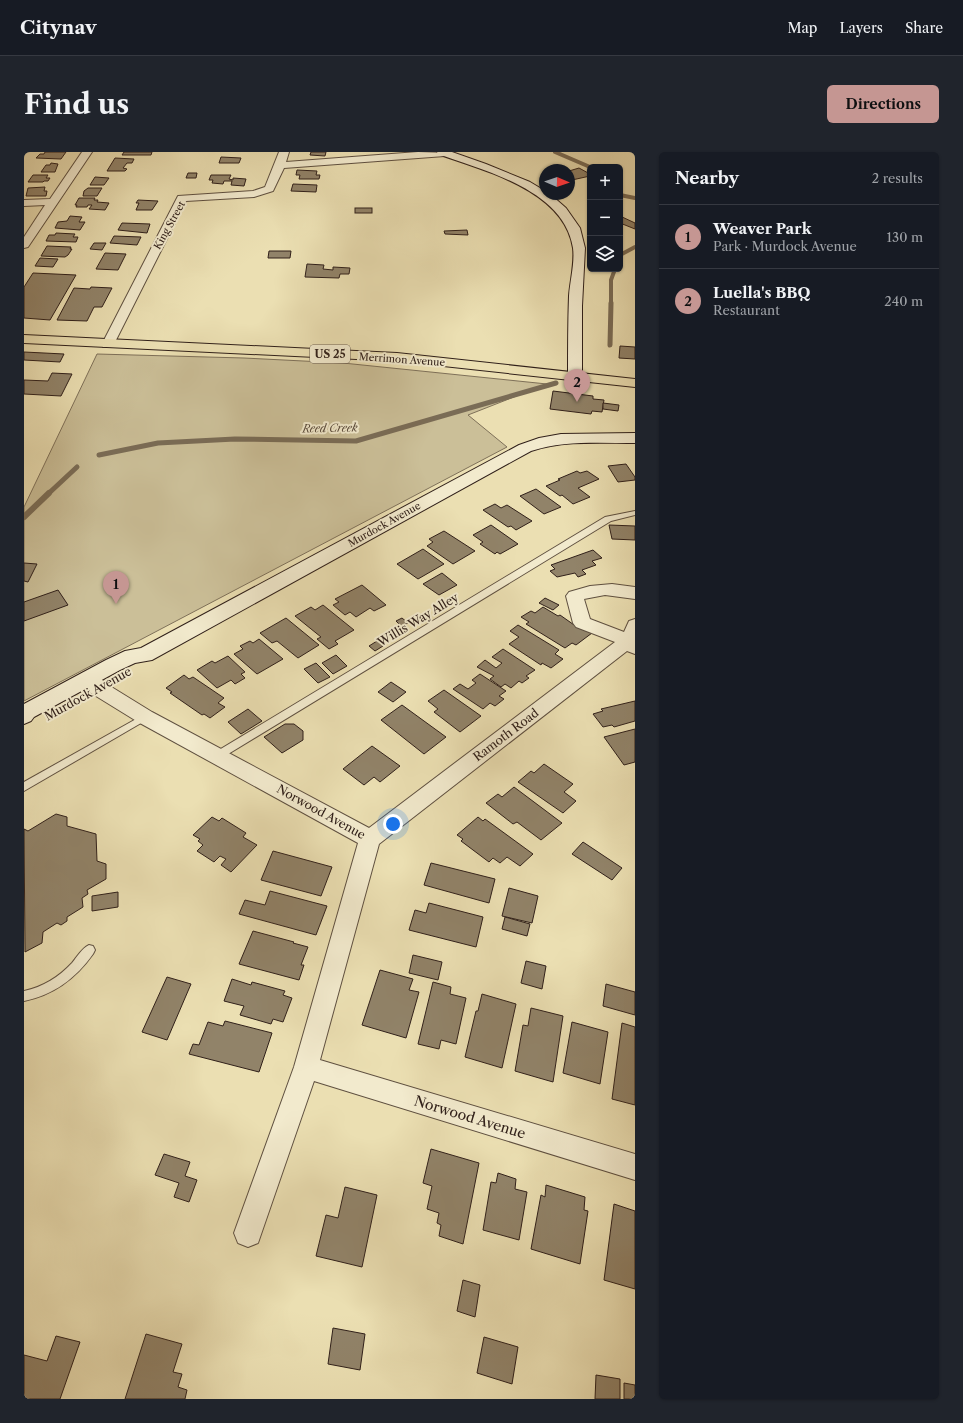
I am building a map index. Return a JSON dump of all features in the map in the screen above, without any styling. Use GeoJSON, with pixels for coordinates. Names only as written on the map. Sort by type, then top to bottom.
{"type":"FeatureCollection","features":[{"type":"Feature","properties":{"kind":"main road","name":"Merrimon Avenue"},"geometry":{"type":"LineString","coordinates":[[24,339],[397,357],[575,375],[635,383]]}},
{"type":"Feature","properties":{"kind":"street"},"geometry":{"type":"LineString","coordinates":[[24,244],[87,152]]}},
{"type":"Feature","properties":{"kind":"street","name":"King Street"},"geometry":{"type":"LineString","coordinates":[[108,344],[182,198],[254,194],[269,189],[284,152]]}},
{"type":"Feature","properties":{"kind":"street"},"geometry":{"type":"LineString","coordinates":[[280,164],[444,153],[503,175],[538,192],[556,204],[572,225],[579,248],[575,320],[575,375]]}},
{"type":"Feature","properties":{"kind":"street"},"geometry":{"type":"LineString","coordinates":[[24,203],[53,202]]}},
{"type":"Feature","properties":{"kind":"street","name":"Murdock Avenue"},"geometry":{"type":"LineString","coordinates":[[24,716],[26,712],[141,664],[145,655],[525,448],[546,440],[635,438]]}},
{"type":"Feature","properties":{"kind":"street"},"geometry":{"type":"LineString","coordinates":[[633,638],[582,623],[575,596],[588,590],[613,589],[635,593]]}},
{"type":"Feature","properties":{"kind":"street","name":"Ramoth Road"},"geometry":{"type":"LineString","coordinates":[[370,839],[633,638]]}},
{"type":"Feature","properties":{"kind":"street","name":"Murdock Avenue"},"geometry":{"type":"LineString","coordinates":[[24,724],[37,722],[94,683]]}},
{"type":"Feature","properties":{"kind":"street","name":"Norwood Avenue"},"geometry":{"type":"LineString","coordinates":[[94,683],[145,717],[370,839],[306,1067],[248,1233]]}},
{"type":"Feature","properties":{"kind":"street","name":"Norwood Avenue"},"geometry":{"type":"LineString","coordinates":[[306,1067],[635,1166]]}},
{"type":"Feature","properties":{"kind":"lane","name":"Willis Way Alley"},"geometry":{"type":"LineString","coordinates":[[217,756],[608,519],[635,513]]}},
{"type":"Feature","properties":{"kind":"lane"},"geometry":{"type":"LineString","coordinates":[[24,787],[145,717]]}},
{"type":"Feature","properties":{"kind":"lane"},"geometry":{"type":"LineString","coordinates":[[24,996],[35,995],[75,969],[89,950]]}},
{"type":"Feature","properties":{"kind":"shaded area"},"geometry":{"type":"Polygon","coordinates":[[[97,354],[244,358],[343,363],[547,384],[468,415],[507,447],[24,701],[24,507],[97,354]]]}},
{"type":"Feature","properties":{"kind":"building"},"geometry":{"type":"Polygon","coordinates":[[[45,152],[66,152],[61,159],[36,158],[45,152]]]}},
{"type":"Feature","properties":{"kind":"building"},"geometry":{"type":"Polygon","coordinates":[[[124,152],[152,152],[151,155],[122,155],[124,152]]]}},
{"type":"Feature","properties":{"kind":"building"},"geometry":{"type":"Polygon","coordinates":[[[311,152],[326,152],[325,156],[310,155],[311,152]]]}},
{"type":"Feature","properties":{"kind":"building"},"geometry":{"type":"Polygon","coordinates":[[[221,157],[241,158],[239,163],[219,163],[221,157]]]}},
{"type":"Feature","properties":{"kind":"building"},"geometry":{"type":"Polygon","coordinates":[[[115,158],[134,159],[132,163],[127,163],[123,168],[127,169],[125,171],[107,171],[115,158]]]}},
{"type":"Feature","properties":{"kind":"building"},"geometry":{"type":"Polygon","coordinates":[[[51,163],[58,164],[55,172],[41,172],[46,165],[50,165],[51,163]]]}},
{"type":"Feature","properties":{"kind":"building"},"geometry":{"type":"Polygon","coordinates":[[[579,168],[587,172],[587,177],[575,179],[575,169],[579,168]]]}},
{"type":"Feature","properties":{"kind":"building"},"geometry":{"type":"Polygon","coordinates":[[[297,170],[317,171],[316,175],[320,175],[319,179],[299,179],[300,175],[296,175],[297,170]]]}},
{"type":"Feature","properties":{"kind":"building"},"geometry":{"type":"Polygon","coordinates":[[[188,173],[197,173],[196,178],[186,178],[188,173]]]}},
{"type":"Feature","properties":{"kind":"building"},"geometry":{"type":"Polygon","coordinates":[[[33,175],[48,175],[46,178],[50,178],[48,181],[43,182],[28,182],[33,175]]]}},
{"type":"Feature","properties":{"kind":"building"},"geometry":{"type":"Polygon","coordinates":[[[211,175],[231,175],[229,179],[233,180],[233,178],[246,179],[244,186],[231,185],[232,181],[224,181],[223,184],[212,183],[213,180],[209,180],[211,175]]]}},
{"type":"Feature","properties":{"kind":"building"},"geometry":{"type":"Polygon","coordinates":[[[95,177],[109,178],[104,185],[90,185],[95,177]]]}},
{"type":"Feature","properties":{"kind":"building"},"geometry":{"type":"Polygon","coordinates":[[[293,184],[317,185],[316,192],[291,191],[293,184]]]}},
{"type":"Feature","properties":{"kind":"building"},"geometry":{"type":"Polygon","coordinates":[[[45,187],[44,191],[47,191],[46,196],[26,196],[28,188],[45,187]]]}},
{"type":"Feature","properties":{"kind":"building"},"geometry":{"type":"Polygon","coordinates":[[[88,188],[102,188],[97,196],[83,196],[84,191],[88,188]]]}},
{"type":"Feature","properties":{"kind":"building"},"geometry":{"type":"Polygon","coordinates":[[[79,198],[95,198],[94,200],[98,200],[97,202],[109,203],[105,210],[89,209],[92,205],[88,205],[87,207],[76,207],[77,205],[75,205],[79,198]]]}},
{"type":"Feature","properties":{"kind":"building"},"geometry":{"type":"Polygon","coordinates":[[[138,200],[158,201],[152,210],[136,210],[139,203],[136,203],[138,200]]]}},
{"type":"Feature","properties":{"kind":"building"},"geometry":{"type":"Polygon","coordinates":[[[355,208],[372,208],[372,213],[355,213],[355,208]]]}},
{"type":"Feature","properties":{"kind":"building"},"geometry":{"type":"Polygon","coordinates":[[[70,216],[82,217],[79,222],[85,222],[80,230],[55,228],[58,222],[67,221],[70,216]]]}},
{"type":"Feature","properties":{"kind":"building"},"geometry":{"type":"Polygon","coordinates":[[[623,217],[635,223],[635,229],[623,224],[623,217]]]}},
{"type":"Feature","properties":{"kind":"building"},"geometry":{"type":"Polygon","coordinates":[[[122,223],[150,224],[147,233],[118,230],[122,223]]]}},
{"type":"Feature","properties":{"kind":"building"},"geometry":{"type":"Polygon","coordinates":[[[467,230],[468,235],[445,234],[444,231],[467,230]]]}},
{"type":"Feature","properties":{"kind":"building"},"geometry":{"type":"Polygon","coordinates":[[[56,233],[75,234],[73,237],[78,237],[76,242],[46,241],[49,235],[55,235],[56,233]]]}},
{"type":"Feature","properties":{"kind":"building"},"geometry":{"type":"Polygon","coordinates":[[[114,236],[141,237],[137,245],[110,243],[114,236]]]}},
{"type":"Feature","properties":{"kind":"building"},"geometry":{"type":"Polygon","coordinates":[[[94,243],[106,243],[102,250],[90,249],[94,243]]]}},
{"type":"Feature","properties":{"kind":"building"},"geometry":{"type":"Polygon","coordinates":[[[47,246],[71,247],[70,249],[72,249],[65,257],[41,256],[47,246]]]}},
{"type":"Feature","properties":{"kind":"building"},"geometry":{"type":"Polygon","coordinates":[[[269,251],[291,251],[290,258],[268,258],[269,251]]]}},
{"type":"Feature","properties":{"kind":"building"},"geometry":{"type":"Polygon","coordinates":[[[105,253],[126,254],[118,270],[96,269],[105,253]]]}},
{"type":"Feature","properties":{"kind":"building"},"geometry":{"type":"Polygon","coordinates":[[[40,258],[58,259],[53,267],[35,266],[40,258]]]}},
{"type":"Feature","properties":{"kind":"building"},"geometry":{"type":"Polygon","coordinates":[[[307,264],[324,265],[323,269],[333,270],[333,267],[350,268],[349,274],[340,274],[339,278],[305,277],[307,264]]]}},
{"type":"Feature","properties":{"kind":"building"},"geometry":{"type":"Polygon","coordinates":[[[33,273],[76,275],[50,320],[24,318],[24,287],[33,273]]]}},
{"type":"Feature","properties":{"kind":"building"},"geometry":{"type":"Polygon","coordinates":[[[91,287],[112,288],[102,307],[94,307],[87,321],[57,320],[74,288],[90,289],[91,287]]]}},
{"type":"Feature","properties":{"kind":"building"},"geometry":{"type":"Polygon","coordinates":[[[620,346],[635,347],[635,359],[619,358],[620,346]]]}},
{"type":"Feature","properties":{"kind":"building"},"geometry":{"type":"Polygon","coordinates":[[[24,352],[64,354],[60,362],[24,360],[24,352]]]}},
{"type":"Feature","properties":{"kind":"building"},"geometry":{"type":"Polygon","coordinates":[[[52,373],[72,374],[61,396],[24,394],[24,380],[48,381],[52,373]]]}},
{"type":"Feature","properties":{"kind":"building"},"geometry":{"type":"Polygon","coordinates":[[[553,391],[593,396],[593,399],[604,400],[602,412],[592,411],[591,414],[550,409],[553,391]]]}},
{"type":"Feature","properties":{"kind":"building"},"geometry":{"type":"Polygon","coordinates":[[[603,403],[619,405],[618,411],[603,409],[603,403]]]}},
{"type":"Feature","properties":{"kind":"building"},"geometry":{"type":"Polygon","coordinates":[[[626,464],[635,477],[635,480],[618,482],[608,466],[626,464]]]}},
{"type":"Feature","properties":{"kind":"building"},"geometry":{"type":"Polygon","coordinates":[[[577,471],[580,473],[587,471],[599,479],[578,488],[590,497],[573,504],[562,495],[560,496],[546,486],[560,480],[558,479],[577,471]]]}},
{"type":"Feature","properties":{"kind":"building"},"geometry":{"type":"Polygon","coordinates":[[[536,489],[561,507],[544,514],[520,496],[536,489]]]}},
{"type":"Feature","properties":{"kind":"building"},"geometry":{"type":"Polygon","coordinates":[[[495,504],[501,508],[507,505],[532,521],[516,530],[511,526],[508,527],[483,510],[495,504]]]}},
{"type":"Feature","properties":{"kind":"building"},"geometry":{"type":"Polygon","coordinates":[[[491,525],[518,544],[500,554],[497,552],[495,554],[480,544],[483,542],[473,535],[491,525]]]}},
{"type":"Feature","properties":{"kind":"building"},"geometry":{"type":"Polygon","coordinates":[[[609,525],[635,526],[635,540],[612,539],[609,525]]]}},
{"type":"Feature","properties":{"kind":"building"},"geometry":{"type":"Polygon","coordinates":[[[444,531],[475,551],[453,564],[427,546],[433,542],[429,539],[444,531]]]}},
{"type":"Feature","properties":{"kind":"building"},"geometry":{"type":"Polygon","coordinates":[[[423,549],[444,564],[418,579],[397,564],[423,549]]]}},
{"type":"Feature","properties":{"kind":"building"},"geometry":{"type":"Polygon","coordinates":[[[593,550],[602,558],[592,561],[596,565],[582,570],[586,574],[578,577],[575,573],[557,577],[550,571],[555,569],[551,565],[593,550]]]}},
{"type":"Feature","properties":{"kind":"building"},"geometry":{"type":"Polygon","coordinates":[[[24,563],[37,564],[28,582],[24,581],[24,563]]]}},
{"type":"Feature","properties":{"kind":"building"},"geometry":{"type":"Polygon","coordinates":[[[442,573],[457,585],[439,595],[423,584],[442,573]]]}},
{"type":"Feature","properties":{"kind":"building"},"geometry":{"type":"Polygon","coordinates":[[[362,585],[386,605],[374,611],[370,608],[356,617],[350,612],[345,615],[333,605],[339,602],[335,599],[362,585]]]}},
{"type":"Feature","properties":{"kind":"building"},"geometry":{"type":"Polygon","coordinates":[[[58,590],[68,605],[24,621],[24,602],[58,590]]]}},
{"type":"Feature","properties":{"kind":"building"},"geometry":{"type":"Polygon","coordinates":[[[545,598],[559,605],[553,610],[539,603],[545,598]]]}},
{"type":"Feature","properties":{"kind":"building"},"geometry":{"type":"Polygon","coordinates":[[[323,605],[354,630],[335,641],[338,644],[329,649],[317,639],[321,637],[295,616],[311,607],[315,610],[323,605]]]}},
{"type":"Feature","properties":{"kind":"building"},"geometry":{"type":"Polygon","coordinates":[[[543,607],[558,616],[560,615],[577,627],[592,633],[576,645],[572,643],[565,648],[526,624],[529,622],[521,617],[531,611],[535,613],[543,607]]]}},
{"type":"Feature","properties":{"kind":"building"},"geometry":{"type":"Polygon","coordinates":[[[286,618],[319,645],[298,658],[277,641],[272,643],[260,633],[286,618]]]}},
{"type":"Feature","properties":{"kind":"building"},"geometry":{"type":"Polygon","coordinates":[[[402,618],[408,623],[401,626],[396,621],[402,618]]]}},
{"type":"Feature","properties":{"kind":"building"},"geometry":{"type":"Polygon","coordinates":[[[518,625],[559,650],[555,654],[563,659],[551,668],[542,663],[541,665],[509,644],[519,637],[510,631],[518,625]]]}},
{"type":"Feature","properties":{"kind":"building"},"geometry":{"type":"Polygon","coordinates":[[[259,639],[283,659],[257,674],[234,654],[243,649],[240,646],[250,641],[253,643],[259,639]]]}},
{"type":"Feature","properties":{"kind":"building"},"geometry":{"type":"Polygon","coordinates":[[[377,641],[383,646],[375,651],[369,646],[377,641]]]}},
{"type":"Feature","properties":{"kind":"building"},"geometry":{"type":"Polygon","coordinates":[[[503,649],[535,670],[526,676],[529,678],[522,683],[519,681],[511,688],[505,684],[501,687],[490,679],[494,676],[477,667],[485,660],[496,668],[502,663],[492,657],[503,649]]]}},
{"type":"Feature","properties":{"kind":"building"},"geometry":{"type":"Polygon","coordinates":[[[336,655],[347,666],[333,674],[322,663],[336,655]]]}},
{"type":"Feature","properties":{"kind":"building"},"geometry":{"type":"Polygon","coordinates":[[[228,656],[245,672],[241,674],[245,678],[235,684],[231,680],[217,688],[197,670],[212,661],[215,663],[228,656]]]}},
{"type":"Feature","properties":{"kind":"building"},"geometry":{"type":"Polygon","coordinates":[[[316,663],[330,677],[318,683],[304,669],[316,663]]]}},
{"type":"Feature","properties":{"kind":"building"},"geometry":{"type":"Polygon","coordinates":[[[480,674],[506,691],[499,696],[504,699],[495,706],[490,703],[483,709],[453,689],[460,684],[468,689],[476,683],[472,680],[480,674]]]}},
{"type":"Feature","properties":{"kind":"building"},"geometry":{"type":"Polygon","coordinates":[[[184,675],[189,679],[193,677],[224,698],[218,703],[225,707],[210,718],[204,714],[202,715],[170,693],[172,692],[166,688],[184,675]]]}},
{"type":"Feature","properties":{"kind":"building"},"geometry":{"type":"Polygon","coordinates":[[[391,682],[406,692],[393,702],[378,692],[391,682]]]}},
{"type":"Feature","properties":{"kind":"building"},"geometry":{"type":"Polygon","coordinates":[[[444,690],[481,716],[460,732],[434,712],[438,709],[428,701],[444,690]]]}},
{"type":"Feature","properties":{"kind":"building"},"geometry":{"type":"Polygon","coordinates":[[[635,701],[635,721],[614,727],[612,725],[603,727],[593,714],[603,711],[601,709],[635,701]]]}},
{"type":"Feature","properties":{"kind":"building"},"geometry":{"type":"Polygon","coordinates":[[[402,705],[446,737],[424,754],[381,720],[402,705]]]}},
{"type":"Feature","properties":{"kind":"building"},"geometry":{"type":"Polygon","coordinates":[[[248,709],[262,721],[241,734],[228,722],[248,709]]]}},
{"type":"Feature","properties":{"kind":"building"},"geometry":{"type":"Polygon","coordinates":[[[285,724],[294,724],[303,731],[303,740],[282,753],[264,737],[285,724]]]}},
{"type":"Feature","properties":{"kind":"building"},"geometry":{"type":"Polygon","coordinates":[[[635,729],[635,762],[624,765],[604,737],[635,729]]]}},
{"type":"Feature","properties":{"kind":"building"},"geometry":{"type":"Polygon","coordinates":[[[372,746],[400,766],[380,782],[374,777],[364,785],[343,769],[372,746]]]}},
{"type":"Feature","properties":{"kind":"building"},"geometry":{"type":"Polygon","coordinates":[[[544,764],[573,784],[564,792],[576,801],[563,813],[518,782],[531,771],[534,773],[544,764]]]}},
{"type":"Feature","properties":{"kind":"building"},"geometry":{"type":"Polygon","coordinates":[[[514,787],[562,823],[541,840],[517,822],[513,824],[486,803],[498,794],[502,797],[514,787]]]}},
{"type":"Feature","properties":{"kind":"building"},"geometry":{"type":"Polygon","coordinates":[[[56,814],[67,817],[67,826],[96,834],[97,861],[106,864],[106,879],[87,890],[88,894],[82,898],[83,907],[67,917],[67,921],[61,925],[57,923],[43,932],[42,943],[25,952],[24,829],[28,831],[56,814]]]}},
{"type":"Feature","properties":{"kind":"building"},"geometry":{"type":"Polygon","coordinates":[[[212,817],[219,821],[222,818],[246,833],[243,837],[257,845],[231,872],[221,865],[226,859],[220,856],[214,862],[197,851],[203,845],[198,841],[200,839],[193,835],[212,817]]]}},
{"type":"Feature","properties":{"kind":"building"},"geometry":{"type":"Polygon","coordinates":[[[478,817],[483,821],[485,819],[533,854],[520,866],[507,857],[500,863],[493,858],[489,862],[461,841],[463,839],[457,835],[478,817]]]}},
{"type":"Feature","properties":{"kind":"building"},"geometry":{"type":"Polygon","coordinates":[[[583,842],[622,868],[612,880],[572,854],[583,842]]]}},
{"type":"Feature","properties":{"kind":"building"},"geometry":{"type":"Polygon","coordinates":[[[273,851],[332,867],[321,896],[261,880],[273,851]]]}},
{"type":"Feature","properties":{"kind":"building"},"geometry":{"type":"Polygon","coordinates":[[[431,863],[495,879],[489,903],[424,885],[431,863]]]}},
{"type":"Feature","properties":{"kind":"building"},"geometry":{"type":"Polygon","coordinates":[[[509,888],[538,896],[532,923],[502,916],[509,888]]]}},
{"type":"Feature","properties":{"kind":"building"},"geometry":{"type":"Polygon","coordinates":[[[270,891],[327,906],[316,935],[239,914],[245,900],[265,905],[270,891]]]}},
{"type":"Feature","properties":{"kind":"building"},"geometry":{"type":"Polygon","coordinates":[[[118,892],[118,907],[92,911],[92,896],[118,892]]]}},
{"type":"Feature","properties":{"kind":"building"},"geometry":{"type":"Polygon","coordinates":[[[429,903],[483,917],[476,947],[409,930],[415,910],[426,913],[429,903]]]}},
{"type":"Feature","properties":{"kind":"building"},"geometry":{"type":"Polygon","coordinates":[[[505,917],[530,924],[527,936],[502,929],[505,917]]]}},
{"type":"Feature","properties":{"kind":"building"},"geometry":{"type":"Polygon","coordinates":[[[253,931],[308,947],[301,965],[304,965],[299,980],[239,964],[253,931]]]}},
{"type":"Feature","properties":{"kind":"building"},"geometry":{"type":"Polygon","coordinates":[[[413,955],[442,962],[438,980],[409,973],[413,955]]]}},
{"type":"Feature","properties":{"kind":"building"},"geometry":{"type":"Polygon","coordinates":[[[526,961],[546,966],[542,989],[521,983],[526,961]]]}},
{"type":"Feature","properties":{"kind":"building"},"geometry":{"type":"Polygon","coordinates":[[[380,970],[413,979],[409,990],[419,992],[406,1038],[362,1025],[380,970]]]}},
{"type":"Feature","properties":{"kind":"building"},"geometry":{"type":"Polygon","coordinates":[[[167,977],[191,984],[167,1040],[142,1032],[167,977]]]}},
{"type":"Feature","properties":{"kind":"building"},"geometry":{"type":"Polygon","coordinates":[[[232,979],[251,985],[252,982],[285,991],[283,995],[292,998],[283,1022],[273,1019],[271,1024],[240,1015],[244,1006],[224,1001],[232,979]]]}},
{"type":"Feature","properties":{"kind":"building"},"geometry":{"type":"Polygon","coordinates":[[[433,982],[451,987],[450,994],[466,998],[456,1044],[441,1040],[439,1049],[418,1044],[433,982]]]}},
{"type":"Feature","properties":{"kind":"building"},"geometry":{"type":"Polygon","coordinates":[[[606,984],[635,992],[635,1015],[603,1006],[606,984]]]}},
{"type":"Feature","properties":{"kind":"building"},"geometry":{"type":"Polygon","coordinates":[[[482,994],[516,1004],[502,1068],[465,1057],[476,1011],[478,1011],[482,994]]]}},
{"type":"Feature","properties":{"kind":"building"},"geometry":{"type":"Polygon","coordinates":[[[531,1008],[563,1016],[553,1082],[515,1071],[523,1025],[528,1026],[531,1008]]]}},
{"type":"Feature","properties":{"kind":"building"},"geometry":{"type":"Polygon","coordinates":[[[225,1021],[272,1033],[259,1072],[189,1054],[193,1044],[199,1045],[208,1022],[223,1026],[225,1021]]]}},
{"type":"Feature","properties":{"kind":"building"},"geometry":{"type":"Polygon","coordinates":[[[572,1022],[608,1032],[600,1084],[563,1073],[572,1022]]]}},
{"type":"Feature","properties":{"kind":"building"},"geometry":{"type":"Polygon","coordinates":[[[622,1023],[635,1027],[635,1105],[612,1099],[622,1023]]]}},
{"type":"Feature","properties":{"kind":"building"},"geometry":{"type":"Polygon","coordinates":[[[431,1149],[479,1163],[463,1244],[439,1236],[441,1225],[437,1223],[439,1213],[427,1209],[432,1186],[423,1183],[431,1149]]]}},
{"type":"Feature","properties":{"kind":"building"},"geometry":{"type":"Polygon","coordinates":[[[164,1154],[190,1162],[185,1176],[197,1180],[189,1202],[174,1197],[179,1183],[155,1175],[164,1154]]]}},
{"type":"Feature","properties":{"kind":"building"},"geometry":{"type":"Polygon","coordinates":[[[498,1173],[516,1179],[515,1189],[527,1192],[519,1240],[483,1230],[491,1182],[496,1183],[498,1173]]]}},
{"type":"Feature","properties":{"kind":"building"},"geometry":{"type":"Polygon","coordinates":[[[546,1185],[585,1197],[584,1210],[588,1211],[580,1264],[531,1249],[541,1195],[545,1197],[546,1185]]]}},
{"type":"Feature","properties":{"kind":"building"},"geometry":{"type":"Polygon","coordinates":[[[345,1187],[377,1195],[362,1267],[316,1256],[326,1215],[338,1218],[345,1187]]]}},
{"type":"Feature","properties":{"kind":"building"},"geometry":{"type":"Polygon","coordinates":[[[614,1204],[635,1211],[635,1289],[604,1280],[614,1204]]]}},
{"type":"Feature","properties":{"kind":"building"},"geometry":{"type":"Polygon","coordinates":[[[463,1280],[480,1285],[475,1317],[457,1311],[463,1280]]]}},
{"type":"Feature","properties":{"kind":"building"},"geometry":{"type":"Polygon","coordinates":[[[333,1328],[365,1334],[360,1370],[328,1364],[333,1328]]]}},
{"type":"Feature","properties":{"kind":"building"},"geometry":{"type":"Polygon","coordinates":[[[146,1334],[182,1344],[173,1372],[182,1374],[178,1387],[187,1390],[185,1399],[125,1399],[146,1334]]]}},
{"type":"Feature","properties":{"kind":"building"},"geometry":{"type":"Polygon","coordinates":[[[56,1336],[80,1342],[60,1399],[24,1399],[24,1355],[47,1361],[56,1336]]]}},
{"type":"Feature","properties":{"kind":"building"},"geometry":{"type":"Polygon","coordinates":[[[484,1337],[518,1347],[512,1384],[477,1373],[484,1337]]]}},
{"type":"Feature","properties":{"kind":"building"},"geometry":{"type":"Polygon","coordinates":[[[596,1375],[620,1379],[620,1399],[595,1399],[596,1375]]]}},
{"type":"Feature","properties":{"kind":"building"},"geometry":{"type":"Polygon","coordinates":[[[624,1383],[635,1385],[635,1399],[624,1399],[624,1383]]]}},
{"type":"Feature","properties":{"kind":"waterway","name":"Reed Creek"},"geometry":{"type":"LineString","coordinates":[[555,152],[587,166]]}},
{"type":"Feature","properties":{"kind":"waterway","name":"Reed Creek"},"geometry":{"type":"LineString","coordinates":[[623,196],[635,198]]}},
{"type":"Feature","properties":{"kind":"waterway","name":"Reed Creek"},"geometry":{"type":"LineString","coordinates":[[623,253],[635,247]]}},
{"type":"Feature","properties":{"kind":"waterway","name":"Reed Creek"},"geometry":{"type":"LineString","coordinates":[[611,303],[611,280],[614,272]]}},
{"type":"Feature","properties":{"kind":"waterway","name":"Reed Creek"},"geometry":{"type":"LineString","coordinates":[[610,345],[611,303]]}},
{"type":"Feature","properties":{"kind":"waterway","name":"Reed Creek"},"geometry":{"type":"LineString","coordinates":[[99,455],[158,443],[235,439],[356,441],[556,383]]}},
{"type":"Feature","properties":{"kind":"waterway","name":"Reed Creek"},"geometry":{"type":"LineString","coordinates":[[48,494],[77,467]]}},
{"type":"Feature","properties":{"kind":"waterway","name":"Reed Creek"},"geometry":{"type":"LineString","coordinates":[[24,517],[49,493]]}},
{"type":"Feature","properties":{"kind":"place","name":"Luella's BBQ"},"geometry":{"type":"Point","coordinates":[577,402]}},
{"type":"Feature","properties":{"kind":"place","name":"Weaver Park"},"geometry":{"type":"Point","coordinates":[116,604]}}]}
